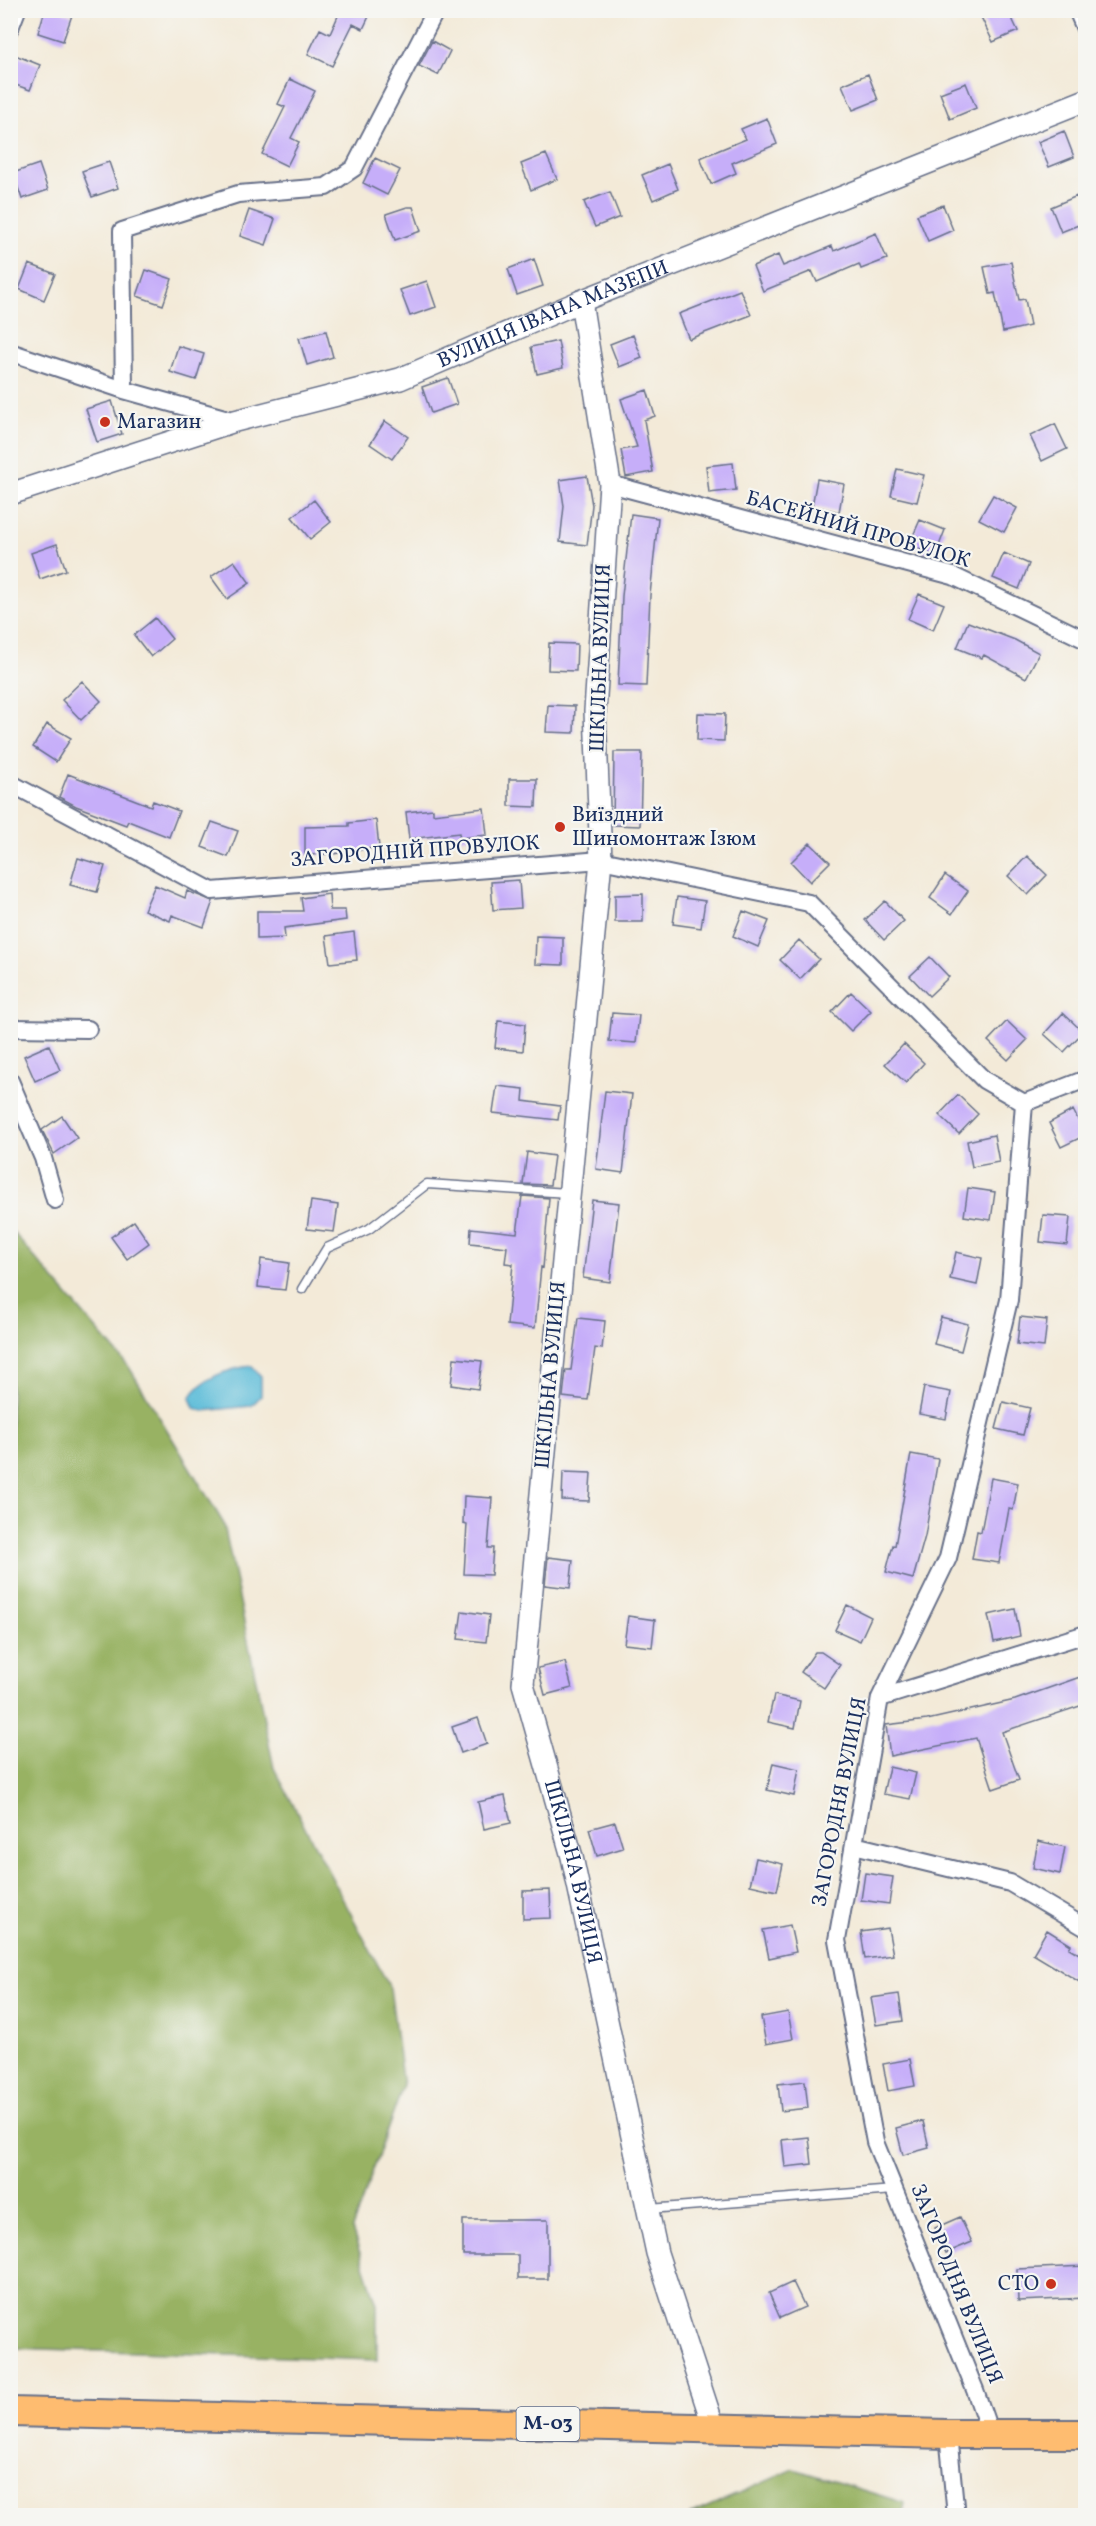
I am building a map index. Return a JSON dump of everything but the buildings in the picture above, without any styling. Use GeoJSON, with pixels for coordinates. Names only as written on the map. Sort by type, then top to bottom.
{"type":"FeatureCollection","features":[{"type":"Feature","properties":{"kind":"highway","name":"М-03"},"geometry":{"type":"LineString","coordinates":[[10,2412],[948,2434],[1086,2434]]}},
{"type":"Feature","properties":{"kind":"street"},"geometry":{"type":"LineString","coordinates":[[10,28],[17,10]]}},
{"type":"Feature","properties":{"kind":"street"},"geometry":{"type":"LineString","coordinates":[[124,390],[122,231],[238,194],[326,187],[354,168],[436,10]]}},
{"type":"Feature","properties":{"kind":"street"},"geometry":{"type":"LineString","coordinates":[[1077,10],[1086,31]]}},
{"type":"Feature","properties":{"kind":"street","name":"ВУЛИЦЯ ІВАНА МАЗЕПИ"},"geometry":{"type":"LineString","coordinates":[[10,494],[235,421],[400,379],[581,301],[1086,100]]}},
{"type":"Feature","properties":{"kind":"street","name":"ШКІЛЬНА ВУЛИЦЯ"},"geometry":{"type":"LineString","coordinates":[[581,301],[610,484],[594,711],[601,860],[523,1684],[572,1857],[657,2253],[714,2428]]}},
{"type":"Feature","properties":{"kind":"street"},"geometry":{"type":"LineString","coordinates":[[10,352],[124,390],[235,421]]}},
{"type":"Feature","properties":{"kind":"street","name":"БАСЕЙНИЙ ПРОВУЛОК"},"geometry":{"type":"LineString","coordinates":[[610,484],[953,576],[1086,640]]}},
{"type":"Feature","properties":{"kind":"street","name":"ЗАГОРОДНІЙ ПРОВУЛОК"},"geometry":{"type":"LineString","coordinates":[[10,783],[212,891],[601,860],[809,903],[984,1080],[1024,1103]]}},
{"type":"Feature","properties":{"kind":"street"},"geometry":{"type":"LineString","coordinates":[[10,1028],[88,1029]]}},
{"type":"Feature","properties":{"kind":"street"},"geometry":{"type":"LineString","coordinates":[[1024,1103],[1086,1079]]}},
{"type":"Feature","properties":{"kind":"street"},"geometry":{"type":"LineString","coordinates":[[10,1082],[43,1158],[54,1200]]}},
{"type":"Feature","properties":{"kind":"street","name":"ЗАГОРОДНЯ ВУЛИЦЯ"},"geometry":{"type":"LineString","coordinates":[[990,2433],[975,2390],[875,2142],[837,1940],[880,1698],[948,1558],[1009,1300],[1024,1103]]}},
{"type":"Feature","properties":{"kind":"street"},"geometry":{"type":"LineString","coordinates":[[880,1698],[1086,1634]]}},
{"type":"Feature","properties":{"kind":"street"},"geometry":{"type":"LineString","coordinates":[[854,1845],[1010,1883],[1086,1928]]}},
{"type":"Feature","properties":{"kind":"street"},"geometry":{"type":"LineString","coordinates":[[948,2434],[956,2516]]}},
{"type":"Feature","properties":{"kind":"lane"},"geometry":{"type":"LineString","coordinates":[[302,1289],[327,1248],[369,1229],[427,1184],[569,1193]]}},
{"type":"Feature","properties":{"kind":"lane"},"geometry":{"type":"LineString","coordinates":[[647,2209],[894,2190]]}},
{"type":"Feature","properties":{"kind":"green space"},"geometry":{"type":"Polygon","coordinates":[[[11,1230],[129,1367],[224,1524],[274,1768],[390,1988],[403,2086],[352,2229],[377,2304],[377,2360],[11,2348],[11,1230]]]}},
{"type":"Feature","properties":{"kind":"green space"},"geometry":{"type":"Polygon","coordinates":[[[794,2469],[905,2503],[903,2515],[689,2515],[794,2469]]]}},
{"type":"Feature","properties":{"kind":"water"},"geometry":{"type":"Polygon","coordinates":[[[251,1366],[261,1376],[261,1396],[251,1406],[203,1411],[194,1408],[190,1398],[201,1385],[224,1372],[251,1366]]]}},
{"type":"Feature","properties":{"kind":"place","name":"Магазин"},"geometry":{"type":"Point","coordinates":[105,422]}},
{"type":"Feature","properties":{"kind":"place","name":"Виїздний Шиномонтаж Ізюм"},"geometry":{"type":"Point","coordinates":[560,827]}},
{"type":"Feature","properties":{"kind":"place","name":"СТО"},"geometry":{"type":"Point","coordinates":[1051,2284]}}]}
